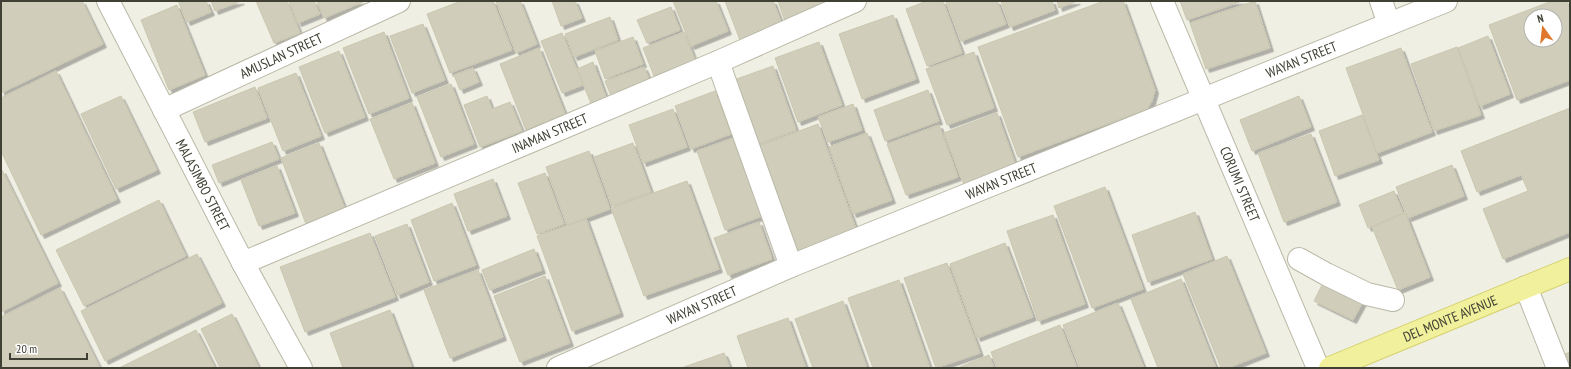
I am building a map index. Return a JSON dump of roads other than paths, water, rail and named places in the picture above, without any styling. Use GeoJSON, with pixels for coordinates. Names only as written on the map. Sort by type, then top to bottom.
{"type":"FeatureCollection","features":[{"type":"Feature","properties":{"kind":"main road","name":"DEL MONTE AVENUE"},"geometry":{"type":"LineString","coordinates":[[1330,368],[1484,306],[1570,269]]}},
{"type":"Feature","properties":{"kind":"street","name":"MALASIMBO STREET"},"geometry":{"type":"LineString","coordinates":[[108,1],[243,263],[299,364]]}},
{"type":"Feature","properties":{"kind":"street","name":"AMUSLAN STREET"},"geometry":{"type":"LineString","coordinates":[[164,110],[399,1]]}},
{"type":"Feature","properties":{"kind":"street","name":"INAMAN STREET"},"geometry":{"type":"LineString","coordinates":[[243,263],[718,62],[855,1]]}},
{"type":"Feature","properties":{"kind":"street","name":"CORUMI STREET"},"geometry":{"type":"LineString","coordinates":[[1162,1],[1318,368]]}},
{"type":"Feature","properties":{"kind":"street"},"geometry":{"type":"LineString","coordinates":[[1381,1],[1389,24]]}},
{"type":"Feature","properties":{"kind":"street","name":"WAYAN STREET"},"geometry":{"type":"LineString","coordinates":[[558,368],[792,266],[1446,1]]}},
{"type":"Feature","properties":{"kind":"street"},"geometry":{"type":"LineString","coordinates":[[718,62],[792,266]]}},
{"type":"Feature","properties":{"kind":"street"},"geometry":{"type":"LineString","coordinates":[[1299,259],[1367,294],[1393,300]]}},
{"type":"Feature","properties":{"kind":"street"},"geometry":{"type":"LineString","coordinates":[[1526,287],[1558,368]]}}]}
